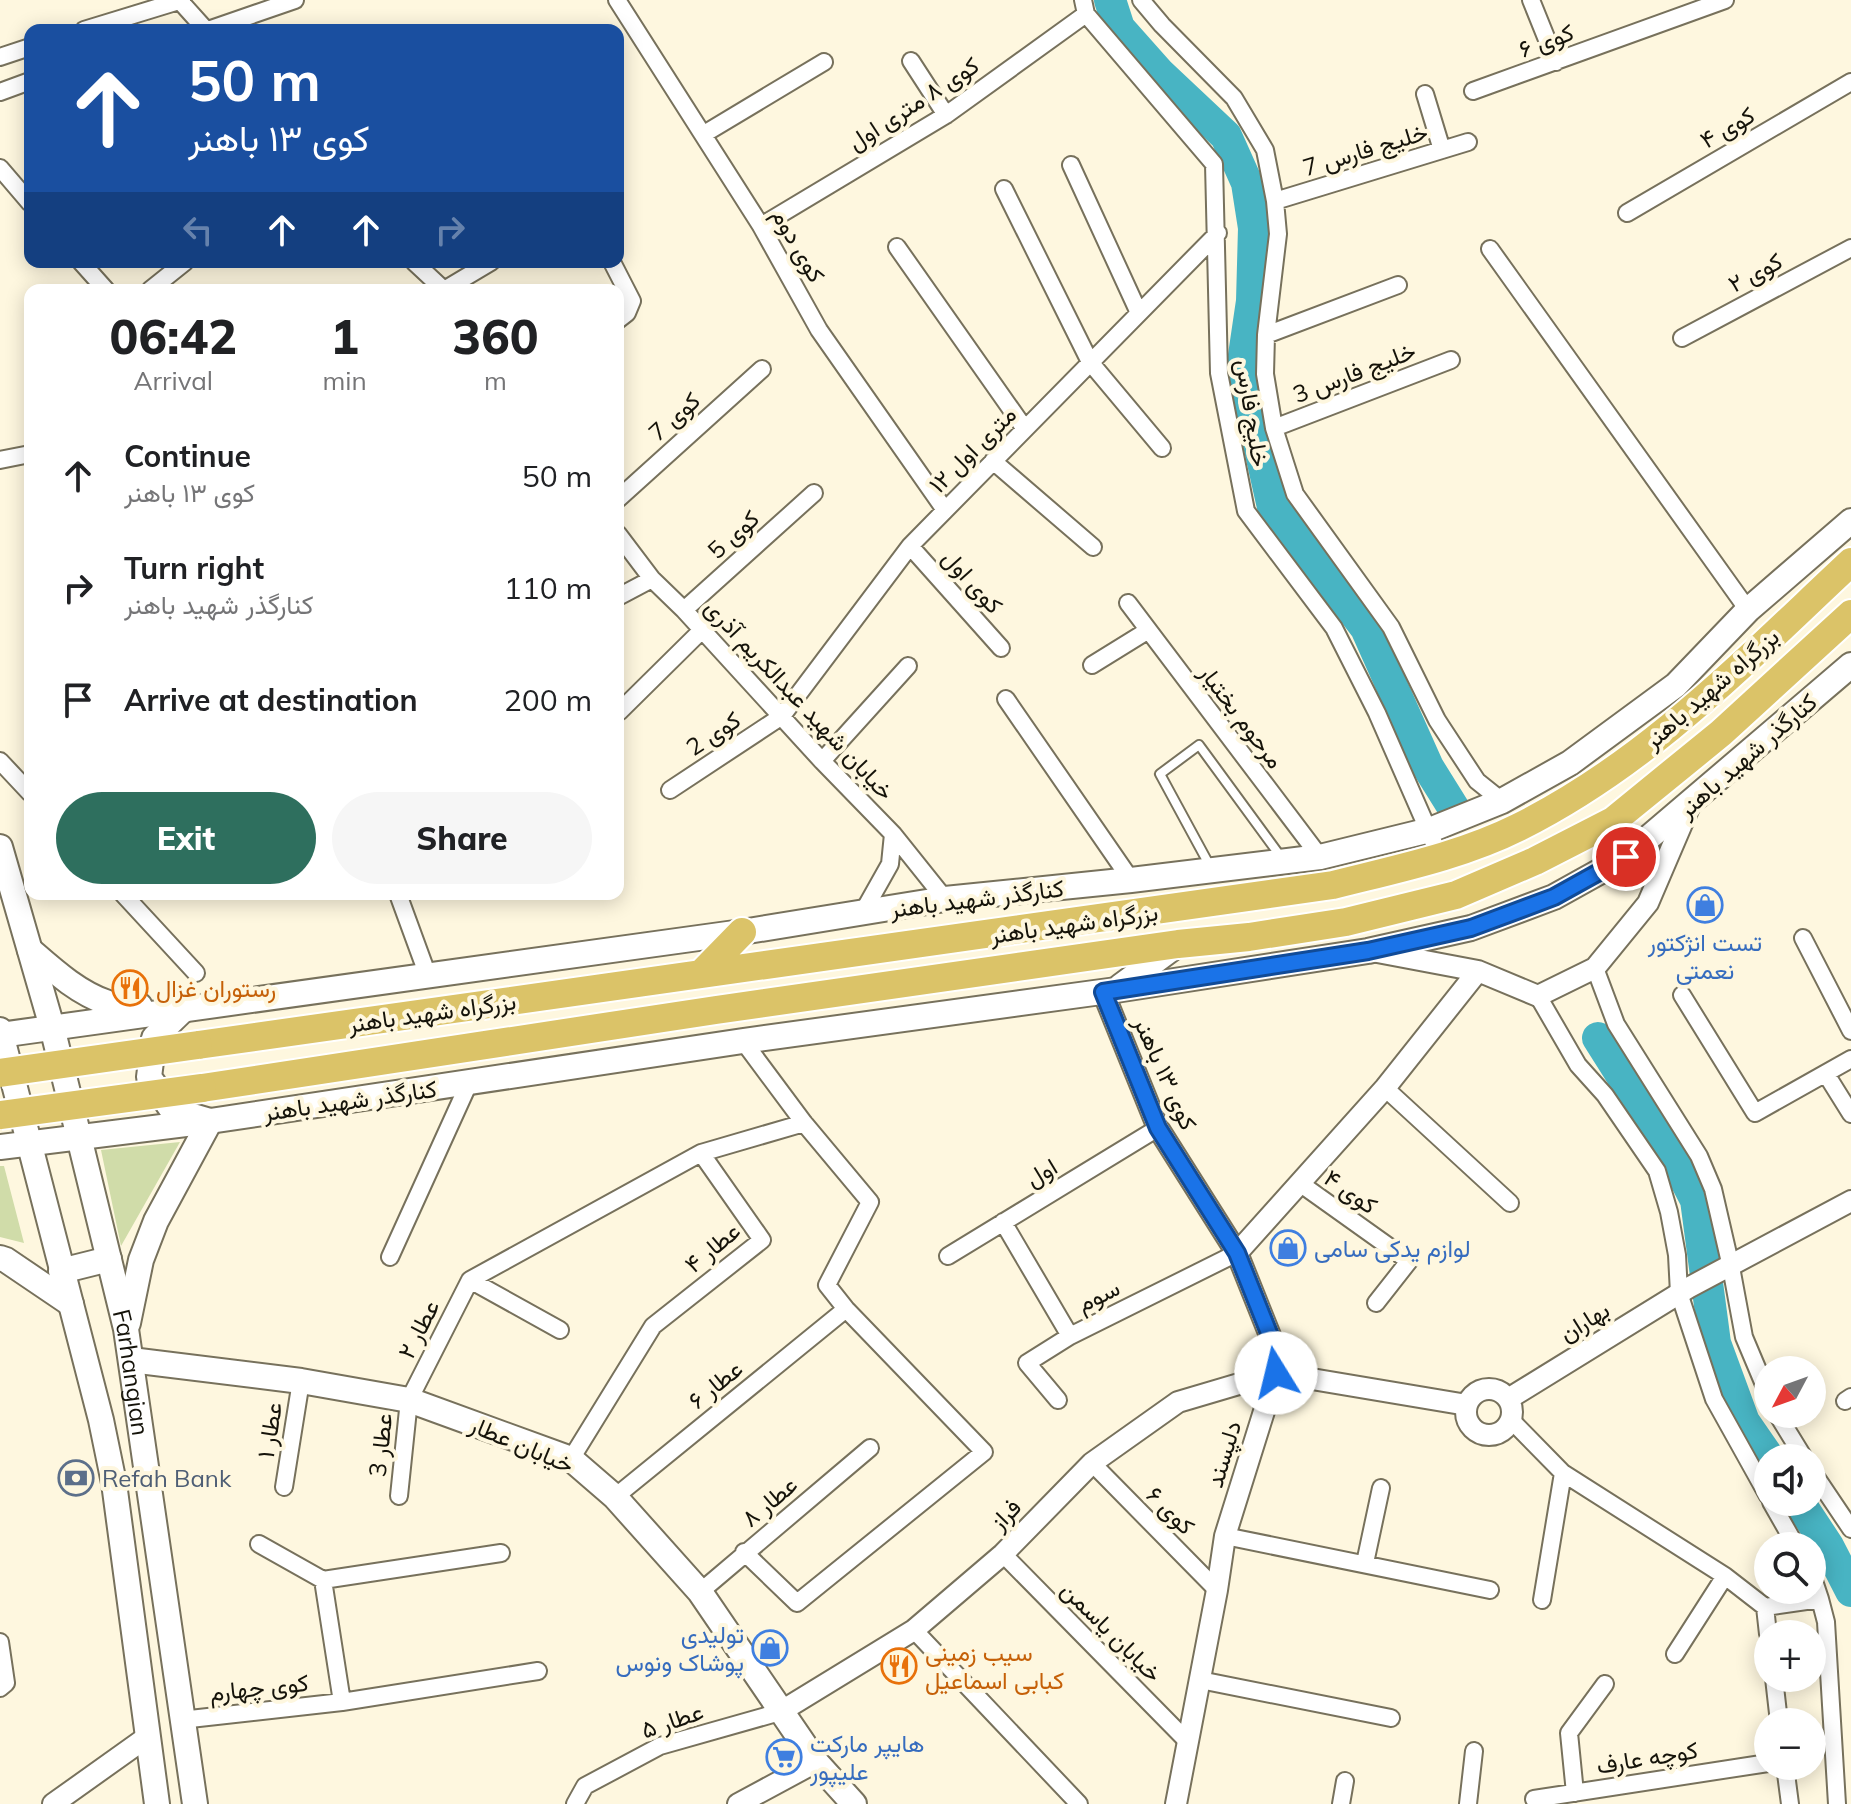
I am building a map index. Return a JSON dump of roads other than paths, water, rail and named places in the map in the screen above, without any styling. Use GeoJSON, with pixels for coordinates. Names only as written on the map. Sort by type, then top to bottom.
{"type":"FeatureCollection","features":[{"type":"Feature","properties":{"kind":"highway"},"geometry":{"type":"LineString","coordinates":[[1774,634],[1851,543]]}},
{"type":"Feature","properties":{"kind":"highway","name":"بزرگراه شهید باهنر"},"geometry":{"type":"LineString","coordinates":[[0,1073],[1333,885],[1440,857],[1517,828],[1589,789],[1696,708],[1851,562]]}},
{"type":"Feature","properties":{"kind":"highway","name":"بزرگراه شهید باهنر"},"geometry":{"type":"LineString","coordinates":[[0,1115],[1178,944],[1249,937],[1346,922],[1456,895],[1535,861],[1613,821],[1721,733],[1851,614]]}},
{"type":"Feature","properties":{"kind":"highway"},"geometry":{"type":"LineString","coordinates":[[701,974],[742,932]]}},
{"type":"Feature","properties":{"kind":"main road","name":"کنارگذر شهید باهنر"},"geometry":{"type":"LineString","coordinates":[[0,1033],[182,1011],[742,932],[945,899],[1320,857],[1430,830],[1502,801],[1570,763],[1676,685],[1748,610],[1851,521]]}},
{"type":"Feature","properties":{"kind":"main road","name":"کنارگذر شهید باهنر"},"geometry":{"type":"LineString","coordinates":[[0,1147],[210,1121],[743,1041],[1109,991],[1357,952],[1471,928],[1554,897],[1626,857],[1851,665]]}},
{"type":"Feature","properties":{"kind":"main road","name":"Farhangian"},"geometry":{"type":"LineString","coordinates":[[0,847],[52,1027],[126,1329],[195,1804]]}},
{"type":"Feature","properties":{"kind":"main road"},"geometry":{"type":"LineString","coordinates":[[1249,937],[1357,952]]}},
{"type":"Feature","properties":{"kind":"main road"},"geometry":{"type":"LineString","coordinates":[[1109,991],[1178,944]]}},
{"type":"Feature","properties":{"kind":"main road"},"geometry":{"type":"LineString","coordinates":[[29,950],[61,977],[109,1003],[182,1011]]}},
{"type":"Feature","properties":{"kind":"main road"},"geometry":{"type":"LineString","coordinates":[[126,1329],[141,1260],[156,1221],[210,1121],[172,1110],[149,1077],[154,1038],[182,1011]]}},
{"type":"Feature","properties":{"kind":"main road","name":"Farhangian"},"geometry":{"type":"LineString","coordinates":[[0,1033],[101,1420],[114,1483],[157,1804]]}},
{"type":"Feature","properties":{"kind":"main road"},"geometry":{"type":"LineString","coordinates":[[0,1258],[71,1304]]}},
{"type":"Feature","properties":{"kind":"main road"},"geometry":{"type":"LineString","coordinates":[[61,1271],[109,1259]]}},
{"type":"Feature","properties":{"kind":"main road","name":"خیابان عطار"},"geometry":{"type":"LineString","coordinates":[[131,1360],[301,1381],[409,1400],[571,1459],[615,1497],[700,1592],[816,1762],[854,1804]]}},
{"type":"Feature","properties":{"kind":"street"},"geometry":{"type":"LineString","coordinates":[[103,24],[180,0],[202,24]]}},
{"type":"Feature","properties":{"kind":"street"},"geometry":{"type":"LineString","coordinates":[[225,24],[295,0]]}},
{"type":"Feature","properties":{"kind":"street","name":"کوی دوم"},"geometry":{"type":"LineString","coordinates":[[617,0],[761,226],[819,330],[945,510]]}},
{"type":"Feature","properties":{"kind":"street","name":"خلیج فارس"},"geometry":{"type":"LineString","coordinates":[[1141,0],[1234,98],[1265,150],[1278,234],[1266,335],[1265,374],[1274,428],[1295,494],[1391,627],[1437,720],[1477,781],[1502,801]]}},
{"type":"Feature","properties":{"kind":"street"},"geometry":{"type":"LineString","coordinates":[[1531,0],[1556,62]]}},
{"type":"Feature","properties":{"kind":"street","name":"کوی ۶"},"geometry":{"type":"LineString","coordinates":[[1473,91],[1725,0]]}},
{"type":"Feature","properties":{"kind":"street","name":"خلیج فارس"},"geometry":{"type":"LineString","coordinates":[[1085,7],[1214,164],[1219,373],[1246,511],[1334,628],[1377,713],[1440,857]]}},
{"type":"Feature","properties":{"kind":"street","name":"کوی ۸ متری اول"},"geometry":{"type":"LineString","coordinates":[[761,226],[946,115],[1085,7]]}},
{"type":"Feature","properties":{"kind":"street"},"geometry":{"type":"LineString","coordinates":[[0,55],[24,49]]}},
{"type":"Feature","properties":{"kind":"street"},"geometry":{"type":"LineString","coordinates":[[911,61],[946,115]]}},
{"type":"Feature","properties":{"kind":"street"},"geometry":{"type":"LineString","coordinates":[[704,134],[824,62]]}},
{"type":"Feature","properties":{"kind":"street","name":"کوی ۴"},"geometry":{"type":"LineString","coordinates":[[1627,213],[1851,82]]}},
{"type":"Feature","properties":{"kind":"street"},"geometry":{"type":"LineString","coordinates":[[0,92],[24,83]]}},
{"type":"Feature","properties":{"kind":"street"},"geometry":{"type":"LineString","coordinates":[[1425,94],[1442,150]]}},
{"type":"Feature","properties":{"kind":"street","name":"خلیج فارس 7"},"geometry":{"type":"LineString","coordinates":[[1275,201],[1468,142]]}},
{"type":"Feature","properties":{"kind":"street"},"geometry":{"type":"LineString","coordinates":[[1071,165],[1139,313]]}},
{"type":"Feature","properties":{"kind":"street"},"geometry":{"type":"LineString","coordinates":[[0,168],[24,196]]}},
{"type":"Feature","properties":{"kind":"street"},"geometry":{"type":"LineString","coordinates":[[1004,189],[1090,362],[1162,448]]}},
{"type":"Feature","properties":{"kind":"street","name":"۱۲ متری اول"},"geometry":{"type":"LineString","coordinates":[[782,716],[910,546],[1218,233]]}},
{"type":"Feature","properties":{"kind":"street"},"geometry":{"type":"LineString","coordinates":[[897,247],[1025,429]]}},
{"type":"Feature","properties":{"kind":"street","name":"کوی ۲"},"geometry":{"type":"LineString","coordinates":[[1682,338],[1851,248]]}},
{"type":"Feature","properties":{"kind":"street"},"geometry":{"type":"LineString","coordinates":[[1490,249],[1748,610]]}},
{"type":"Feature","properties":{"kind":"street"},"geometry":{"type":"LineString","coordinates":[[86,268],[101,284]]}},
{"type":"Feature","properties":{"kind":"street"},"geometry":{"type":"LineString","coordinates":[[158,284],[178,268]]}},
{"type":"Feature","properties":{"kind":"street"},"geometry":{"type":"LineString","coordinates":[[420,268],[438,284]]}},
{"type":"Feature","properties":{"kind":"street"},"geometry":{"type":"LineString","coordinates":[[454,284],[481,268]]}},
{"type":"Feature","properties":{"kind":"street"},"geometry":{"type":"LineString","coordinates":[[624,285],[632,301],[624,315]]}},
{"type":"Feature","properties":{"kind":"street"},"geometry":{"type":"LineString","coordinates":[[1266,335],[1398,285]]}},
{"type":"Feature","properties":{"kind":"street","name":"خلیج فارس 3"},"geometry":{"type":"LineString","coordinates":[[1274,428],[1451,360]]}},
{"type":"Feature","properties":{"kind":"street","name":"کوی 7"},"geometry":{"type":"LineString","coordinates":[[624,494],[762,369]]}},
{"type":"Feature","properties":{"kind":"street"},"geometry":{"type":"LineString","coordinates":[[0,460],[24,455]]}},
{"type":"Feature","properties":{"kind":"street"},"geometry":{"type":"LineString","coordinates":[[993,461],[1093,547]]}},
{"type":"Feature","properties":{"kind":"street","name":"کوی 5"},"geometry":{"type":"LineString","coordinates":[[684,610],[814,493]]}},
{"type":"Feature","properties":{"kind":"street","name":"خیابان شهید عبدالکریم آذری"},"geometry":{"type":"LineString","coordinates":[[624,542],[652,579],[893,834],[945,899]]}},
{"type":"Feature","properties":{"kind":"street","name":"کوی اول"},"geometry":{"type":"LineString","coordinates":[[910,546],[1001,648]]}},
{"type":"Feature","properties":{"kind":"street"},"geometry":{"type":"LineString","coordinates":[[624,594],[652,579]]}},
{"type":"Feature","properties":{"kind":"street","name":"مرحوم بختیار"},"geometry":{"type":"LineString","coordinates":[[1128,603],[1320,857]]}},
{"type":"Feature","properties":{"kind":"street"},"geometry":{"type":"LineString","coordinates":[[624,707],[701,631]]}},
{"type":"Feature","properties":{"kind":"street"},"geometry":{"type":"LineString","coordinates":[[1092,665],[1147,631]]}},
{"type":"Feature","properties":{"kind":"street"},"geometry":{"type":"LineString","coordinates":[[822,761],[908,666]]}},
{"type":"Feature","properties":{"kind":"street"},"geometry":{"type":"LineString","coordinates":[[1006,699],[1131,880]]}},
{"type":"Feature","properties":{"kind":"street","name":"کوی 2"},"geometry":{"type":"LineString","coordinates":[[670,790],[782,716]]}},
{"type":"Feature","properties":{"kind":"street"},"geometry":{"type":"LineString","coordinates":[[0,761],[24,787]]}},
{"type":"Feature","properties":{"kind":"street"},"geometry":{"type":"LineString","coordinates":[[1538,996],[1595,968],[1648,903],[1690,805]]}},
{"type":"Feature","properties":{"kind":"street"},"geometry":{"type":"LineString","coordinates":[[863,912],[890,864],[893,834]]}},
{"type":"Feature","properties":{"kind":"street"},"geometry":{"type":"LineString","coordinates":[[129,900],[196,973]]}},
{"type":"Feature","properties":{"kind":"street"},"geometry":{"type":"LineString","coordinates":[[400,900],[428,976]]}},
{"type":"Feature","properties":{"kind":"street"},"geometry":{"type":"LineString","coordinates":[[1803,938],[1851,1031]]}},
{"type":"Feature","properties":{"kind":"street"},"geometry":{"type":"LineString","coordinates":[[1357,952],[1478,971],[1538,996],[1578,1065],[1605,1095],[1657,1171],[1669,1212],[1683,1291],[1714,1399],[1754,1471]]}},
{"type":"Feature","properties":{"kind":"street"},"geometry":{"type":"LineString","coordinates":[[1595,968],[1616,1024],[1699,1156],[1713,1189],[1726,1269],[1744,1337],[1754,1361]]}},
{"type":"Feature","properties":{"kind":"street"},"geometry":{"type":"LineString","coordinates":[[1237,1253],[1385,1088],[1478,971]]}},
{"type":"Feature","properties":{"kind":"street","name":"کوی ۱۳ باهنر"},"geometry":{"type":"LineString","coordinates":[[1109,991],[1158,1128],[1237,1253]]}},
{"type":"Feature","properties":{"kind":"street"},"geometry":{"type":"LineString","coordinates":[[1682,995],[1755,1113],[1851,1059]]}},
{"type":"Feature","properties":{"kind":"street"},"geometry":{"type":"LineString","coordinates":[[743,1041],[804,1123],[870,1202],[827,1285],[846,1309],[984,1452],[797,1603],[744,1552]]}},
{"type":"Feature","properties":{"kind":"street"},"geometry":{"type":"LineString","coordinates":[[1826,1074],[1851,1114]]}},
{"type":"Feature","properties":{"kind":"street"},"geometry":{"type":"LineString","coordinates":[[390,1257],[469,1083]]}},
{"type":"Feature","properties":{"kind":"street"},"geometry":{"type":"LineString","coordinates":[[1385,1088],[1510,1203]]}},
{"type":"Feature","properties":{"kind":"street"},"geometry":{"type":"LineString","coordinates":[[470,1280],[701,1153],[804,1123]]}},
{"type":"Feature","properties":{"kind":"street","name":"اول"},"geometry":{"type":"LineString","coordinates":[[948,1256],[1158,1128]]}},
{"type":"Feature","properties":{"kind":"street","name":"عطار ۴"},"geometry":{"type":"LineString","coordinates":[[571,1459],[653,1326],[762,1240],[701,1153]]}},
{"type":"Feature","properties":{"kind":"street","name":"کوی ۴"},"geometry":{"type":"LineString","coordinates":[[1301,1184],[1409,1261],[1376,1303]]}},
{"type":"Feature","properties":{"kind":"street"},"geometry":{"type":"LineString","coordinates":[[1726,1269],[1851,1201]]}},
{"type":"Feature","properties":{"kind":"street"},"geometry":{"type":"LineString","coordinates":[[1003,1222],[1070,1336]]}},
{"type":"Feature","properties":{"kind":"street","name":"سوم"},"geometry":{"type":"LineString","coordinates":[[1058,1400],[1027,1363],[1070,1336],[1237,1253]]}},
{"type":"Feature","properties":{"kind":"street","name":"دلپسند"},"geometry":{"type":"LineString","coordinates":[[1176,1804],[1225,1536],[1276,1373],[1271,1338],[1237,1253]]}},
{"type":"Feature","properties":{"kind":"street","name":"بهاران"},"geometry":{"type":"LineString","coordinates":[[1508,1399],[1683,1291],[1726,1269]]}},
{"type":"Feature","properties":{"kind":"street"},"geometry":{"type":"LineString","coordinates":[[470,1280],[560,1330]]}},
{"type":"Feature","properties":{"kind":"street","name":"عطار ۲"},"geometry":{"type":"LineString","coordinates":[[409,1400],[470,1280]]}},
{"type":"Feature","properties":{"kind":"street","name":"عطار ۶"},"geometry":{"type":"LineString","coordinates":[[615,1497],[846,1309]]}},
{"type":"Feature","properties":{"kind":"street"},"geometry":{"type":"LineString","coordinates":[[1276,1373],[1467,1405]]}},
{"type":"Feature","properties":{"kind":"street","name":"فراز"},"geometry":{"type":"LineString","coordinates":[[780,1712],[914,1630],[1003,1554],[1092,1463],[1178,1402],[1276,1373]]}},
{"type":"Feature","properties":{"kind":"street","name":"عطار ۱"},"geometry":{"type":"LineString","coordinates":[[284,1487],[301,1381]]}},
{"type":"Feature","properties":{"kind":"street"},"geometry":{"type":"LineString","coordinates":[[1496,1390],[1508,1399],[1513,1413],[1511,1420],[1507,1427],[1494,1435],[1478,1433],[1468,1421],[1467,1405],[1475,1394],[1496,1390]]}},
{"type":"Feature","properties":{"kind":"street","name":"عطار 3"},"geometry":{"type":"LineString","coordinates":[[399,1496],[409,1400]]}},
{"type":"Feature","properties":{"kind":"street"},"geometry":{"type":"LineString","coordinates":[[1511,1420],[1563,1473],[1725,1576],[1765,1607],[1766,1620]]}},
{"type":"Feature","properties":{"kind":"street","name":"عطار ۸"},"geometry":{"type":"LineString","coordinates":[[700,1592],[870,1448]]}},
{"type":"Feature","properties":{"kind":"street","name":"کوی ۶"},"geometry":{"type":"LineString","coordinates":[[1092,1463],[1217,1590]]}},
{"type":"Feature","properties":{"kind":"street"},"geometry":{"type":"LineString","coordinates":[[1542,1600],[1563,1473]]}},
{"type":"Feature","properties":{"kind":"street"},"geometry":{"type":"LineString","coordinates":[[1365,1563],[1381,1488]]}},
{"type":"Feature","properties":{"kind":"street"},"geometry":{"type":"LineString","coordinates":[[1826,1492],[1851,1529]]}},
{"type":"Feature","properties":{"kind":"street"},"geometry":{"type":"LineString","coordinates":[[1225,1536],[1490,1590]]}},
{"type":"Feature","properties":{"kind":"street"},"geometry":{"type":"LineString","coordinates":[[259,1544],[323,1580],[501,1553]]}},
{"type":"Feature","properties":{"kind":"street","name":"خیابان یاسمن"},"geometry":{"type":"LineString","coordinates":[[1003,1554],[1188,1742]]}},
{"type":"Feature","properties":{"kind":"street"},"geometry":{"type":"LineString","coordinates":[[1675,1654],[1725,1576]]}},
{"type":"Feature","properties":{"kind":"street"},"geometry":{"type":"LineString","coordinates":[[323,1580],[342,1702]]}},
{"type":"Feature","properties":{"kind":"street"},"geometry":{"type":"LineString","coordinates":[[1765,1607],[1786,1604]]}},
{"type":"Feature","properties":{"kind":"street"},"geometry":{"type":"LineString","coordinates":[[1821,1604],[1826,1622],[1837,1804]]}},
{"type":"Feature","properties":{"kind":"street"},"geometry":{"type":"LineString","coordinates":[[914,1630],[1079,1804]]}},
{"type":"Feature","properties":{"kind":"street"},"geometry":{"type":"LineString","coordinates":[[0,1642],[6,1683],[0,1688]]}},
{"type":"Feature","properties":{"kind":"street","name":"کوی چهارم"},"geometry":{"type":"LineString","coordinates":[[181,1720],[342,1702],[538,1671]]}},
{"type":"Feature","properties":{"kind":"street"},"geometry":{"type":"LineString","coordinates":[[1200,1680],[1391,1718]]}},
{"type":"Feature","properties":{"kind":"street"},"geometry":{"type":"LineString","coordinates":[[1575,1793],[1569,1733],[1605,1684]]}},
{"type":"Feature","properties":{"kind":"street","name":"عطار ۵"},"geometry":{"type":"LineString","coordinates":[[575,1804],[585,1786],[660,1746],[780,1712]]}},
{"type":"Feature","properties":{"kind":"street"},"geometry":{"type":"LineString","coordinates":[[53,1804],[147,1737]]}},
{"type":"Feature","properties":{"kind":"street"},"geometry":{"type":"LineString","coordinates":[[1468,1804],[1474,1751]]}},
{"type":"Feature","properties":{"kind":"street"},"geometry":{"type":"LineString","coordinates":[[738,1804],[816,1762]]}},
{"type":"Feature","properties":{"kind":"street","name":"کوچه عارف"},"geometry":{"type":"LineString","coordinates":[[1534,1799],[1754,1765]]}},
{"type":"Feature","properties":{"kind":"street"},"geometry":{"type":"LineString","coordinates":[[1787,1780],[1790,1804]]}},
{"type":"Feature","properties":{"kind":"street"},"geometry":{"type":"LineString","coordinates":[[1341,1804],[1345,1781]]}},
{"type":"Feature","properties":{"kind":"lane"},"geometry":{"type":"LineString","coordinates":[[1212,869],[1160,774],[1199,745],[1284,861]]}},
{"type":"Feature","properties":{"kind":"waterway"},"geometry":{"type":"LineString","coordinates":[[1110,0],[1119,28],[1159,73],[1226,136],[1247,183],[1254,228],[1252,301],[1242,369],[1273,507],[1366,628],[1428,767],[1456,812]]}},
{"type":"Feature","properties":{"kind":"waterway"},"geometry":{"type":"LineString","coordinates":[[1598,1038],[1675,1160],[1696,1200],[1715,1343],[1744,1422],[1759,1444]]}},
{"type":"Feature","properties":{"kind":"waterway"},"geometry":{"type":"LineString","coordinates":[[1808,1516],[1851,1591]]}},
{"type":"Feature","properties":{"kind":"place","name":"تست انژکتور نعمتی"},"geometry":{"type":"Point","coordinates":[1705,905]}},
{"type":"Feature","properties":{"kind":"place","name":"رستوران غزال"},"geometry":{"type":"Point","coordinates":[130,988]}},
{"type":"Feature","properties":{"kind":"place","name":"لوازم یدکی سامی"},"geometry":{"type":"Point","coordinates":[1288,1248]}},
{"type":"Feature","properties":{"kind":"place","name":"Refah Bank"},"geometry":{"type":"Point","coordinates":[76,1478]}},
{"type":"Feature","properties":{"kind":"place","name":"تولیدی پوشاک ونوس"},"geometry":{"type":"Point","coordinates":[770,1648]}},
{"type":"Feature","properties":{"kind":"place","name":"سیب زمینی کبابی اسماعیل"},"geometry":{"type":"Point","coordinates":[899,1666]}},
{"type":"Feature","properties":{"kind":"place","name":"هایپر مارکت علیپور"},"geometry":{"type":"Point","coordinates":[784,1757]}}]}
